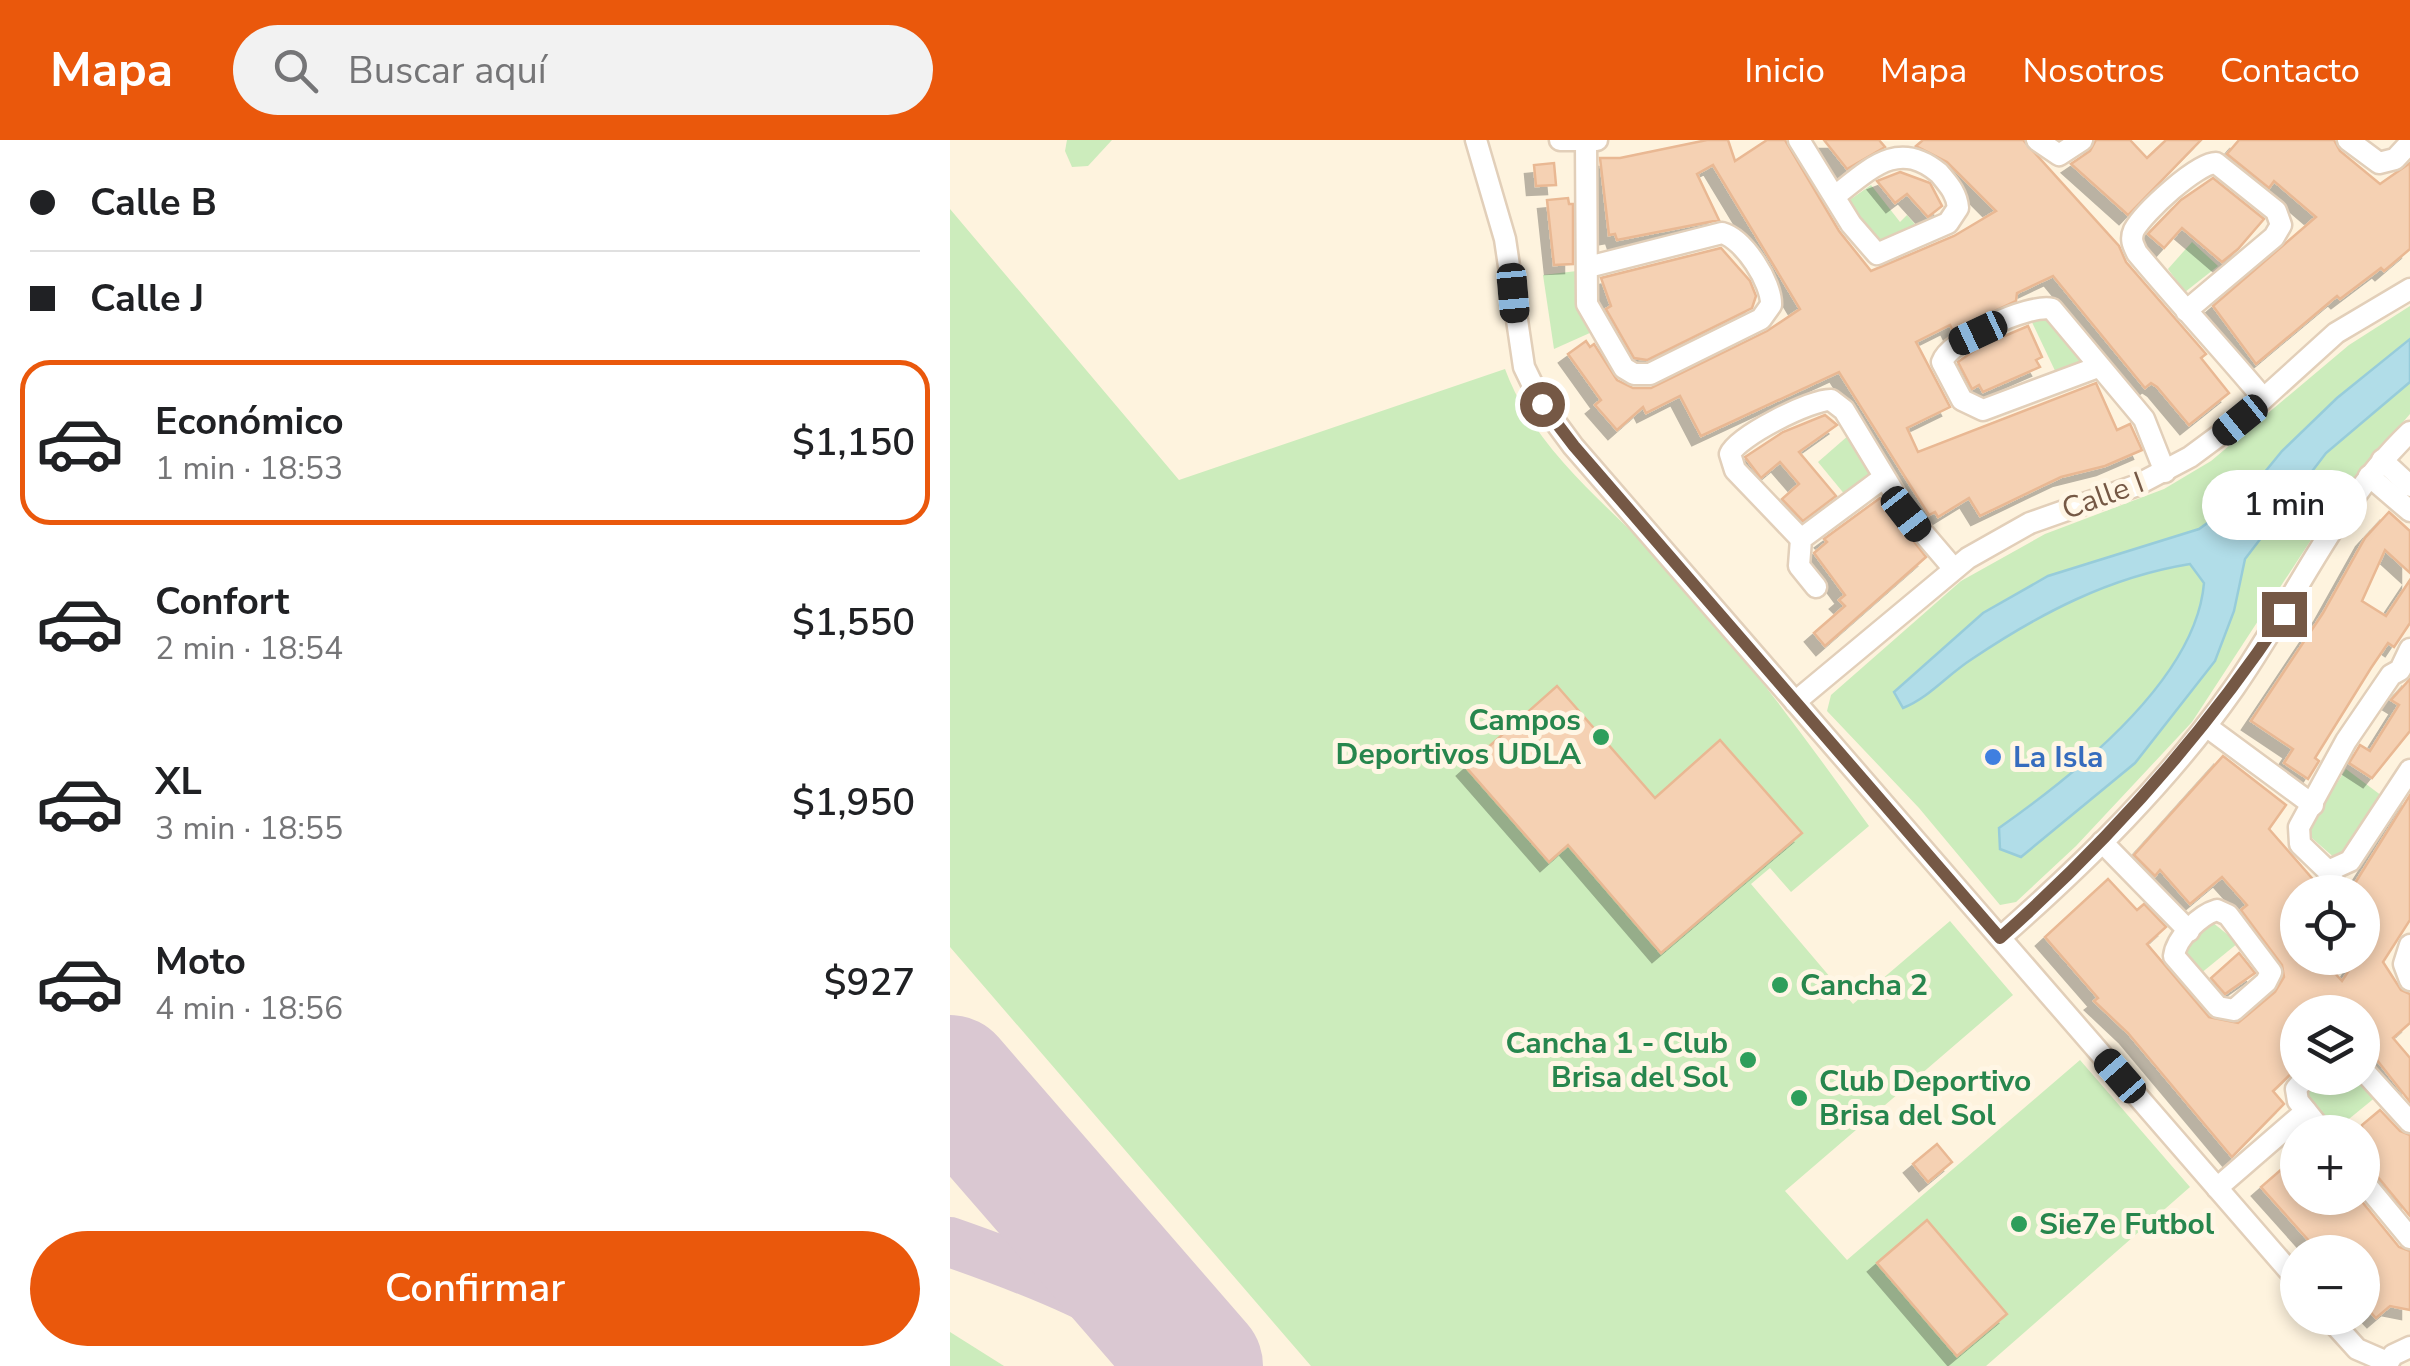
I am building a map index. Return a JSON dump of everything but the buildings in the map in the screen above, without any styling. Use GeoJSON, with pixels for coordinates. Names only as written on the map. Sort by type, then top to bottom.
{"type":"FeatureCollection","features":[{"type":"Feature","properties":{"kind":"street"},"geometry":{"type":"LineString","coordinates":[[1476,140],[1505,239],[1519,348],[1542,404],[2280,1261]]}},
{"type":"Feature","properties":{"kind":"street"},"geometry":{"type":"LineString","coordinates":[[1560,140],[1600,140]]}},
{"type":"Feature","properties":{"kind":"street"},"geometry":{"type":"LineString","coordinates":[[1799,140],[1860,237],[1882,254],[1948,223],[1958,208],[1954,191],[1924,155],[1908,148],[1892,152],[1836,196]]}},
{"type":"Feature","properties":{"kind":"street"},"geometry":{"type":"LineString","coordinates":[[2038,140],[2059,156],[2082,140]]}},
{"type":"Feature","properties":{"kind":"street"},"geometry":{"type":"LineString","coordinates":[[2348,140],[2379,163],[2394,159],[2410,143]]}},
{"type":"Feature","properties":{"kind":"street"},"geometry":{"type":"LineString","coordinates":[[1586,141],[1588,267],[1590,311],[1620,364],[1640,375],[1761,319],[1772,306],[1770,290],[1740,244],[1722,233],[1588,267]]}},
{"type":"Feature","properties":{"kind":"street"},"geometry":{"type":"LineString","coordinates":[[2186,311],[2278,234],[2281,225],[2276,211],[2216,163],[2195,169],[2133,233],[2137,254],[2186,311],[2263,398]]}},
{"type":"Feature","properties":{"kind":"street","name":"Calle I"},"geometry":{"type":"LineString","coordinates":[[1796,702],[1954,569],[2030,523],[2164,472],[2215,440],[2336,333],[2410,289]]}},
{"type":"Feature","properties":{"kind":"street"},"geometry":{"type":"LineString","coordinates":[[2098,366],[1983,410],[1962,400],[1942,362],[1953,345],[2040,306],[2056,312],[2144,419],[2164,472]]}},
{"type":"Feature","properties":{"kind":"street"},"geometry":{"type":"LineString","coordinates":[[1816,588],[1799,566],[1800,539],[1735,470],[1730,454],[1736,443],[1820,400],[1831,400],[1844,410],[1920,532],[1954,569]]}},
{"type":"Feature","properties":{"kind":"street"},"geometry":{"type":"LineString","coordinates":[[2000,938],[2102,842],[2206,726],[2284,614],[2376,468],[2410,432]]}},
{"type":"Feature","properties":{"kind":"street"},"geometry":{"type":"LineString","coordinates":[[2376,468],[2410,486]]}},
{"type":"Feature","properties":{"kind":"street"},"geometry":{"type":"LineString","coordinates":[[2376,468],[2410,511]]}},
{"type":"Feature","properties":{"kind":"street"},"geometry":{"type":"LineString","coordinates":[[1800,539],[1883,478]]}},
{"type":"Feature","properties":{"kind":"street"},"geometry":{"type":"LineString","coordinates":[[2330,875],[2316,864],[2298,838],[2298,827],[2354,728],[2391,676],[2405,671],[2410,649]]}},
{"type":"Feature","properties":{"kind":"street"},"geometry":{"type":"LineString","coordinates":[[2206,726],[2313,805]]}},
{"type":"Feature","properties":{"kind":"street"},"geometry":{"type":"LineString","coordinates":[[2328,871],[2350,861],[2410,770]]}},
{"type":"Feature","properties":{"kind":"street"},"geometry":{"type":"LineString","coordinates":[[2102,842],[2189,931]]}},
{"type":"Feature","properties":{"kind":"street"},"geometry":{"type":"LineString","coordinates":[[2222,911],[2267,961],[2270,978],[2239,1008],[2223,1010],[2174,956],[2178,942],[2189,931],[2207,913],[2222,911]]}},
{"type":"Feature","properties":{"kind":"street"},"geometry":{"type":"LineString","coordinates":[[2410,946],[2404,964],[2410,980]]}},
{"type":"Feature","properties":{"kind":"street"},"geometry":{"type":"LineString","coordinates":[[2380,1090],[2410,1122]]}},
{"type":"Feature","properties":{"kind":"street"},"geometry":{"type":"LineString","coordinates":[[2296,1095],[2309,1115]]}},
{"type":"Feature","properties":{"kind":"street"},"geometry":{"type":"LineString","coordinates":[[2217,1188],[2306,1111]]}},
{"type":"Feature","properties":{"kind":"street"},"geometry":{"type":"LineString","coordinates":[[2380,1202],[2410,1238]]}},
{"type":"Feature","properties":{"kind":"street"},"geometry":{"type":"LineString","coordinates":[[2344,1335],[2357,1349],[2387,1364],[2400,1350],[2410,1347]]}},
{"type":"Feature","properties":{"kind":"green space"},"geometry":{"type":"Polygon","coordinates":[[[1067,140],[1112,140],[1088,166],[1072,167],[1065,151],[1067,140]]]}},
{"type":"Feature","properties":{"kind":"green space"},"geometry":{"type":"Polygon","coordinates":[[[1871,185],[1900,222],[1907,215],[1921,231],[1877,246],[1844,204],[1871,185]]]}},
{"type":"Feature","properties":{"kind":"green space"},"geometry":{"type":"Polygon","coordinates":[[[950,209],[1179,480],[1505,369],[1519,400],[1554,452],[1667,568],[1721,630],[1869,826],[1791,892],[1770,868],[1751,884],[1853,1004],[1950,921],[2013,995],[1785,1191],[1847,1260],[2080,1060],[2190,1187],[1986,1366],[1311,1366],[950,947],[950,209]]]}},
{"type":"Feature","properties":{"kind":"green space"},"geometry":{"type":"Polygon","coordinates":[[[2192,242],[2218,266],[2185,292],[2168,269],[2192,242]]]}},
{"type":"Feature","properties":{"kind":"green space"},"geometry":{"type":"Polygon","coordinates":[[[1577,271],[1592,332],[1554,349],[1543,275],[1577,271]]]}},
{"type":"Feature","properties":{"kind":"green space"},"geometry":{"type":"Polygon","coordinates":[[[2410,306],[2410,414],[2341,494],[2192,722],[2076,846],[2016,902],[2000,905],[1919,808],[1827,711],[1831,695],[1961,581],[2045,534],[2164,489],[2211,461],[2349,345],[2410,306]]]}},
{"type":"Feature","properties":{"kind":"green space"},"geometry":{"type":"Polygon","coordinates":[[[2043,316],[2053,321],[2086,363],[2058,377],[2030,318],[2043,316]]]}},
{"type":"Feature","properties":{"kind":"green space"},"geometry":{"type":"Polygon","coordinates":[[[1849,435],[1870,476],[1846,496],[1818,462],[1849,435]]]}},
{"type":"Feature","properties":{"kind":"green space"},"geometry":{"type":"Polygon","coordinates":[[[2346,769],[2382,796],[2337,860],[2305,832],[2346,769]]]}},
{"type":"Feature","properties":{"kind":"green space"},"geometry":{"type":"Polygon","coordinates":[[[2212,922],[2238,943],[2200,974],[2186,955],[2192,936],[2212,922]]]}},
{"type":"Feature","properties":{"kind":"green space"},"geometry":{"type":"Polygon","coordinates":[[[2301,1095],[2377,1096],[2354,1115],[2318,1115],[2301,1095]]]}},
{"type":"Feature","properties":{"kind":"green space"},"geometry":{"type":"Polygon","coordinates":[[[950,1332],[1004,1366],[950,1366],[950,1332]]]}},
{"type":"Feature","properties":{"kind":"water"},"geometry":{"type":"Polygon","coordinates":[[[2410,339],[2410,382],[2326,453],[2245,559],[2234,611],[2215,661],[2135,763],[2021,857],[2000,849],[1999,828],[2094,753],[2155,689],[2179,655],[2196,619],[2204,583],[2190,564],[2131,578],[2023,627],[1903,708],[1894,692],[1983,613],[2048,576],[2199,529],[2246,495],[2282,451],[2337,398],[2410,339]]]}},
{"type":"Feature","properties":{"kind":"taxiway"},"geometry":{"type":"LineString","coordinates":[[950,1242],[1108,1307],[1195,1361]]}},
{"type":"Feature","properties":{"kind":"runway"},"geometry":{"type":"LineString","coordinates":[[950,1079],[1199,1366]]}},
{"type":"Feature","properties":{"kind":"place","name":"Campos Deportivos UDLA"},"geometry":{"type":"Point","coordinates":[1601,737]}},
{"type":"Feature","properties":{"kind":"place","name":"La Isla"},"geometry":{"type":"Point","coordinates":[1993,757]}},
{"type":"Feature","properties":{"kind":"place","name":"Cancha 2"},"geometry":{"type":"Point","coordinates":[1780,985]}},
{"type":"Feature","properties":{"kind":"place","name":"Cancha 1 - Club Brisa del Sol"},"geometry":{"type":"Point","coordinates":[1748,1060]}},
{"type":"Feature","properties":{"kind":"place","name":"Club Deportivo Brisa del Sol"},"geometry":{"type":"Point","coordinates":[1799,1098]}},
{"type":"Feature","properties":{"kind":"place","name":"Sie7e Futbol"},"geometry":{"type":"Point","coordinates":[2019,1224]}},
{"type":"Feature","properties":{"kind":"route"},"geometry":{"type":"LineString","coordinates":[[1542,404],[1574,446],[2000,938],[2102,842],[2182,756],[2234,689],[2284,614]]}}]}
